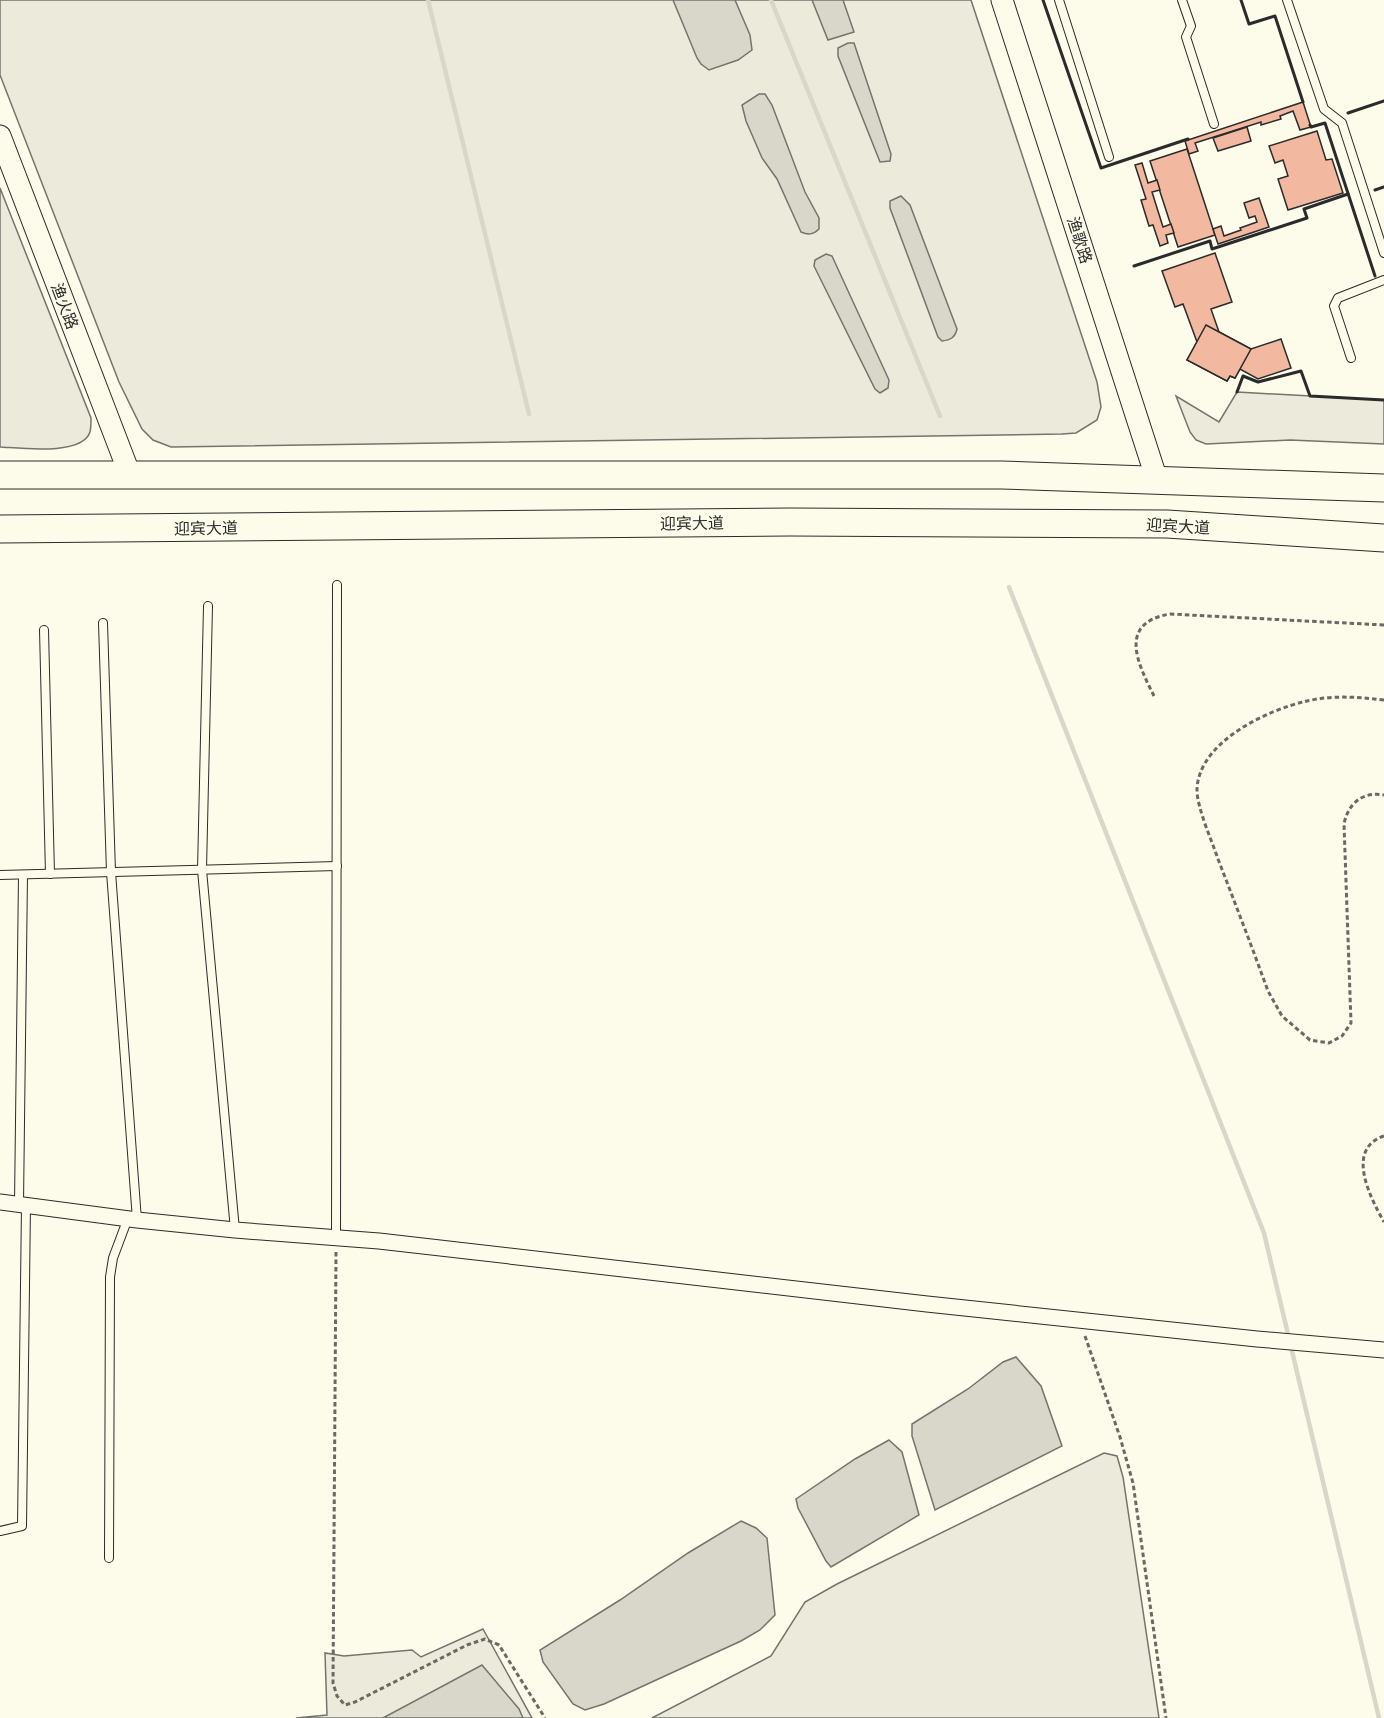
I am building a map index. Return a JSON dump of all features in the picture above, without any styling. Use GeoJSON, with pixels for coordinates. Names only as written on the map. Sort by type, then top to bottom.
{"type":"FeatureCollection","features":[{"type":"Feature","properties":{"kind":"highway"},"geometry":{"type":"LineString","coordinates":[[0,475],[1001,475],[1384,488]]}},
{"type":"Feature","properties":{"kind":"highway","name":"迎宾大道"},"geometry":{"type":"LineString","coordinates":[[0,529],[790,522],[1167,524],[1384,538]]}},
{"type":"Feature","properties":{"kind":"street","name":"渔歌路"},"geometry":{"type":"LineString","coordinates":[[1002,0],[1157,480]]}},
{"type":"Feature","properties":{"kind":"street","name":"渔火路"},"geometry":{"type":"LineString","coordinates":[[0,136],[130,475]]}},
{"type":"Feature","properties":{"kind":"street"},"geometry":{"type":"LineString","coordinates":[[0,1202],[235,1230],[336,1238],[1079,1320],[1384,1350]]}},
{"type":"Feature","properties":{"kind":"lane"},"geometry":{"type":"LineString","coordinates":[[1059,0],[1109,157]]}},
{"type":"Feature","properties":{"kind":"lane"},"geometry":{"type":"LineString","coordinates":[[1182,0],[1191,26],[1186,37],[1214,124]]}},
{"type":"Feature","properties":{"kind":"lane"},"geometry":{"type":"LineString","coordinates":[[1287,0],[1324,109],[1342,123],[1384,253]]}},
{"type":"Feature","properties":{"kind":"lane"},"geometry":{"type":"LineString","coordinates":[[1351,358],[1334,306],[1338,298],[1384,280]]}},
{"type":"Feature","properties":{"kind":"lane"},"geometry":{"type":"LineString","coordinates":[[336,1238],[337,585]]}},
{"type":"Feature","properties":{"kind":"lane"},"geometry":{"type":"LineString","coordinates":[[208,606],[202,870],[235,1230]]}},
{"type":"Feature","properties":{"kind":"lane"},"geometry":{"type":"LineString","coordinates":[[103,623],[111,872],[133,1219],[112,1258],[110,1277],[109,1558]]}},
{"type":"Feature","properties":{"kind":"lane"},"geometry":{"type":"LineString","coordinates":[[44,630],[50,874]]}},
{"type":"Feature","properties":{"kind":"lane"},"geometry":{"type":"LineString","coordinates":[[0,875],[337,866]]}},
{"type":"Feature","properties":{"kind":"lane"},"geometry":{"type":"LineString","coordinates":[[0,1531],[22,1526],[23,874]]}},
{"type":"Feature","properties":{"kind":"path"},"geometry":{"type":"LineString","coordinates":[[1155,696],[1141,670],[1135,649],[1138,634],[1146,622],[1155,616],[1170,614],[1384,625]]}},
{"type":"Feature","properties":{"kind":"path"},"geometry":{"type":"LineString","coordinates":[[1384,700],[1335,697],[1307,701],[1274,711],[1252,721],[1227,738],[1210,756],[1200,774],[1197,791],[1206,827],[1268,991],[1282,1016],[1310,1040],[1329,1043],[1342,1036],[1351,1023],[1344,824],[1347,811],[1355,802],[1366,796],[1384,795]]}},
{"type":"Feature","properties":{"kind":"path"},"geometry":{"type":"LineString","coordinates":[[1384,1136],[1375,1139],[1367,1147],[1363,1158],[1370,1192],[1384,1222]]}},
{"type":"Feature","properties":{"kind":"path"},"geometry":{"type":"LineString","coordinates":[[336,1238],[333,1683],[337,1696],[345,1705],[354,1702],[467,1644],[485,1639],[499,1645],[545,1718]]}},
{"type":"Feature","properties":{"kind":"path"},"geometry":{"type":"LineString","coordinates":[[1079,1320],[1120,1437],[1133,1483],[1166,1718]]}},
{"type":"Feature","properties":{"kind":"shaded area"},"geometry":{"type":"Polygon","coordinates":[[[0,0],[971,0],[1097,382],[1101,407],[1097,420],[1076,433],[1062,434],[171,447],[153,440],[142,429],[119,382],[0,75],[0,0]]]}},
{"type":"Feature","properties":{"kind":"shaded area"},"geometry":{"type":"Polygon","coordinates":[[[673,0],[735,0],[750,35],[752,50],[738,60],[709,70],[697,58],[673,0]]]}},
{"type":"Feature","properties":{"kind":"shaded area"},"geometry":{"type":"Polygon","coordinates":[[[812,0],[843,0],[854,32],[828,40],[812,0]]]}},
{"type":"Feature","properties":{"kind":"shaded area"},"geometry":{"type":"Polygon","coordinates":[[[854,43],[891,154],[890,161],[880,162],[838,56],[838,48],[854,43]]]}},
{"type":"Feature","properties":{"kind":"shaded area"},"geometry":{"type":"Polygon","coordinates":[[[759,94],[765,94],[772,105],[805,192],[819,218],[819,229],[813,233],[801,232],[777,179],[762,158],[746,121],[742,105],[759,94]]]}},
{"type":"Feature","properties":{"kind":"shaded area"},"geometry":{"type":"Polygon","coordinates":[[[0,188],[91,418],[90,432],[85,440],[75,445],[50,449],[0,447],[0,188]]]}},
{"type":"Feature","properties":{"kind":"shaded area"},"geometry":{"type":"Polygon","coordinates":[[[901,196],[910,205],[957,329],[947,340],[942,341],[938,337],[890,208],[890,201],[901,196]]]}},
{"type":"Feature","properties":{"kind":"shaded area"},"geometry":{"type":"Polygon","coordinates":[[[826,254],[832,256],[889,380],[888,388],[880,393],[875,389],[814,266],[815,260],[826,254]]]}},
{"type":"Feature","properties":{"kind":"shaded area"},"geometry":{"type":"Polygon","coordinates":[[[1237,392],[1384,400],[1384,444],[1290,440],[1206,444],[1196,440],[1190,432],[1176,396],[1219,422],[1237,392]]]}},
{"type":"Feature","properties":{"kind":"shaded area"},"geometry":{"type":"Polygon","coordinates":[[[1016,1357],[1041,1386],[1062,1446],[935,1510],[912,1436],[912,1424],[968,1389],[1003,1362],[1016,1357]]]}},
{"type":"Feature","properties":{"kind":"shaded area"},"geometry":{"type":"Polygon","coordinates":[[[889,1440],[902,1452],[919,1515],[831,1567],[798,1508],[796,1499],[855,1459],[889,1440]]]}},
{"type":"Feature","properties":{"kind":"shaded area"},"geometry":{"type":"Polygon","coordinates":[[[1104,1453],[1117,1456],[1123,1477],[1159,1718],[652,1718],[771,1656],[805,1602],[837,1584],[1104,1453]]]}},
{"type":"Feature","properties":{"kind":"shaded area"},"geometry":{"type":"Polygon","coordinates":[[[741,1521],[756,1528],[767,1538],[775,1615],[760,1630],[741,1641],[604,1704],[585,1710],[573,1704],[543,1662],[540,1650],[741,1521]]]}},
{"type":"Feature","properties":{"kind":"shaded area"},"geometry":{"type":"Polygon","coordinates":[[[483,1629],[532,1718],[296,1718],[327,1715],[325,1653],[344,1656],[412,1650],[421,1657],[483,1629]]]}},
{"type":"Feature","properties":{"kind":"shaded area"},"geometry":{"type":"Polygon","coordinates":[[[482,1665],[519,1709],[523,1718],[383,1718],[482,1665]]]}},
{"type":"Feature","properties":{"kind":"building"},"geometry":{"type":"Polygon","coordinates":[[[1303,102],[1311,127],[1300,130],[1293,111],[1280,116],[1281,119],[1261,125],[1261,122],[1195,143],[1198,151],[1189,154],[1185,141],[1303,102]]]}},
{"type":"Feature","properties":{"kind":"building"},"geometry":{"type":"Polygon","coordinates":[[[1247,127],[1251,141],[1218,151],[1213,138],[1247,127]]]}},
{"type":"Feature","properties":{"kind":"building"},"geometry":{"type":"Polygon","coordinates":[[[1317,131],[1326,160],[1332,159],[1343,193],[1288,210],[1278,179],[1288,176],[1283,160],[1275,163],[1269,146],[1317,131]]]}},
{"type":"Feature","properties":{"kind":"building"},"geometry":{"type":"Polygon","coordinates":[[[1187,149],[1215,235],[1178,247],[1150,161],[1187,149]]]}},
{"type":"Feature","properties":{"kind":"building"},"geometry":{"type":"Polygon","coordinates":[[[1142,163],[1148,183],[1157,180],[1160,190],[1152,192],[1163,227],[1171,224],[1174,233],[1166,235],[1168,243],[1160,246],[1153,225],[1149,226],[1141,200],[1146,199],[1135,165],[1142,163]]]}},
{"type":"Feature","properties":{"kind":"building"},"geometry":{"type":"Polygon","coordinates":[[[1259,198],[1269,227],[1218,244],[1213,229],[1221,226],[1224,236],[1257,222],[1255,216],[1249,218],[1244,203],[1259,198]]]}},
{"type":"Feature","properties":{"kind":"building"},"geometry":{"type":"Polygon","coordinates":[[[1215,253],[1232,302],[1211,309],[1219,332],[1251,349],[1281,339],[1291,368],[1258,379],[1240,369],[1235,378],[1230,376],[1227,381],[1187,360],[1197,342],[1183,304],[1175,307],[1162,271],[1215,253]]]}},
{"type":"Feature","properties":{"kind":"building"},"geometry":{"type":"Polygon","coordinates":[[[1206,325],[1251,349],[1235,378],[1230,376],[1227,381],[1187,360],[1206,325]]]}},
{"type":"Feature","properties":{"kind":"waterway"},"geometry":{"type":"LineString","coordinates":[[428,0],[529,414]]}},
{"type":"Feature","properties":{"kind":"waterway"},"geometry":{"type":"LineString","coordinates":[[771,0],[940,416]]}},
{"type":"Feature","properties":{"kind":"waterway"},"geometry":{"type":"LineString","coordinates":[[1009,587],[1264,1233],[1379,1718]]}},
{"type":"Feature","properties":{"kind":"wall"},"geometry":{"type":"LineString","coordinates":[[1043,0],[1101,168],[1188,139]]}},
{"type":"Feature","properties":{"kind":"wall"},"geometry":{"type":"LineString","coordinates":[[1241,0],[1249,24],[1275,16],[1303,102]]}},
{"type":"Feature","properties":{"kind":"wall"},"geometry":{"type":"LineString","coordinates":[[1348,113],[1384,101]]}},
{"type":"Feature","properties":{"kind":"wall"},"geometry":{"type":"LineString","coordinates":[[1310,125],[1311,127],[1325,123],[1375,276]]}},
{"type":"Feature","properties":{"kind":"wall"},"geometry":{"type":"LineString","coordinates":[[1375,190],[1384,187]]}},
{"type":"Feature","properties":{"kind":"wall"},"geometry":{"type":"LineString","coordinates":[[1134,266],[1210,241],[1212,249],[1307,218],[1304,209],[1348,194]]}},
{"type":"Feature","properties":{"kind":"wall"},"geometry":{"type":"LineString","coordinates":[[1237,392],[1243,376],[1258,382],[1301,371],[1310,396],[1384,400]]}}]}
